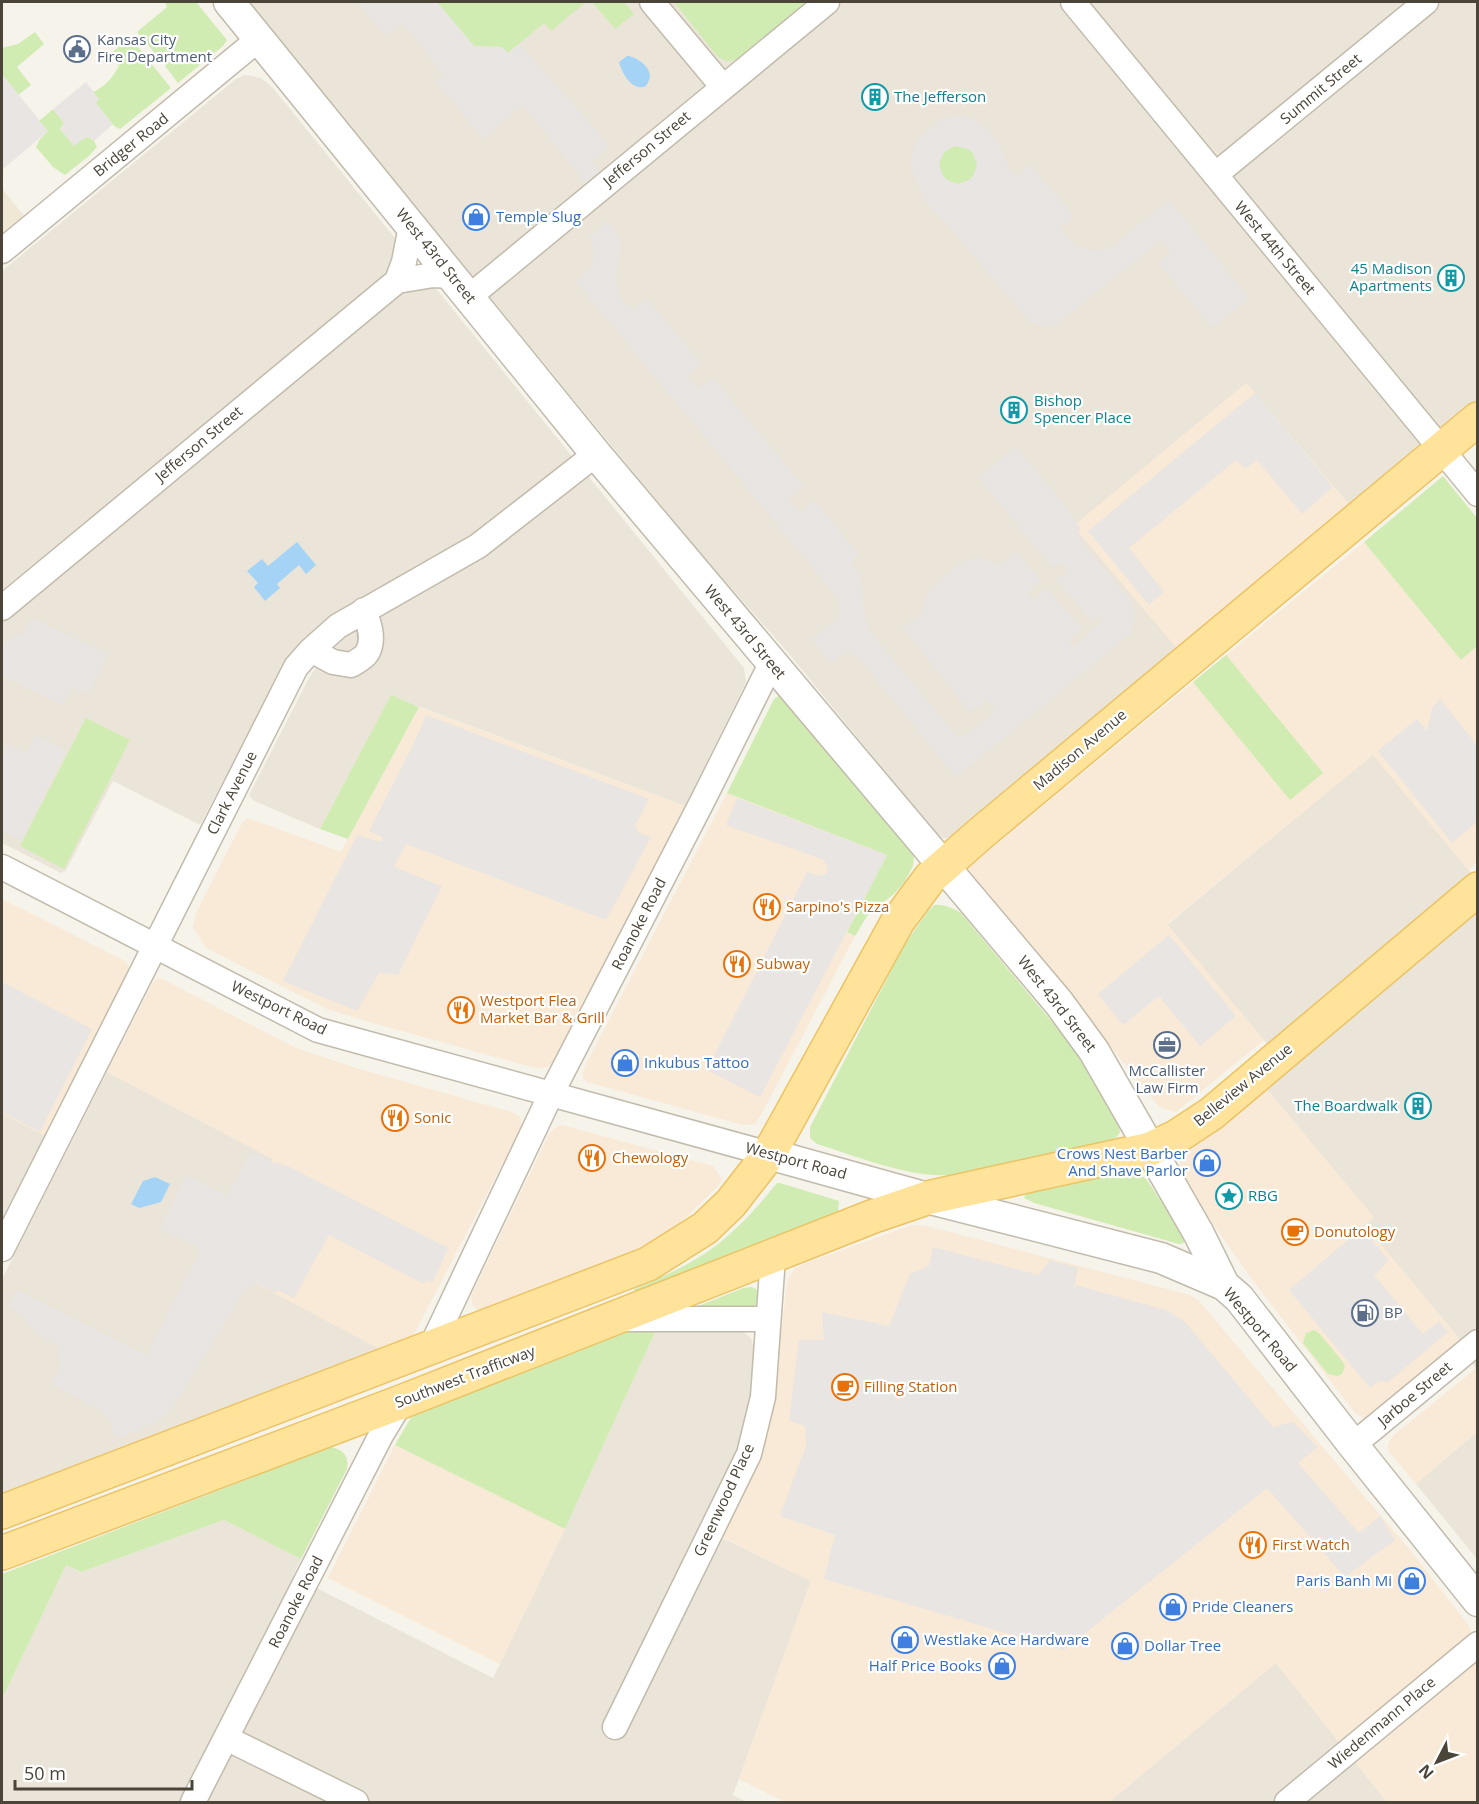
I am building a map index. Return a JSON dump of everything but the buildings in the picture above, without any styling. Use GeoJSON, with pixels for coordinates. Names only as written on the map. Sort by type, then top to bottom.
{"type":"FeatureCollection","features":[{"type":"Feature","properties":{"kind":"main road","name":"Madison Avenue"},"geometry":{"type":"LineString","coordinates":[[769,1154],[898,921],[930,878],[1478,419]]}},
{"type":"Feature","properties":{"kind":"main road","name":"Belleview Avenue"},"geometry":{"type":"LineString","coordinates":[[927,1198],[1149,1149],[1176,1137],[1211,1114],[1478,889]]}},
{"type":"Feature","properties":{"kind":"main road"},"geometry":{"type":"LineString","coordinates":[[2,1512],[648,1264],[705,1228],[731,1203],[769,1154]]}},
{"type":"Feature","properties":{"kind":"main road","name":"Southwest Trafficway"},"geometry":{"type":"LineString","coordinates":[[2,1553],[401,1402],[874,1216],[927,1198]]}},
{"type":"Feature","properties":{"kind":"street","name":"West 43rd Street"},"geometry":{"type":"LineString","coordinates":[[229,2],[596,454],[1059,1004],[1094,1051],[1199,1234],[1224,1285]]}},
{"type":"Feature","properties":{"kind":"street"},"geometry":{"type":"LineString","coordinates":[[652,2],[723,87]]}},
{"type":"Feature","properties":{"kind":"street","name":"Jefferson Street"},"geometry":{"type":"LineString","coordinates":[[2,609],[397,282],[433,275],[460,286],[723,87],[826,2]]}},
{"type":"Feature","properties":{"kind":"street","name":"West 44th Street"},"geometry":{"type":"LineString","coordinates":[[1073,2],[1478,494]]}},
{"type":"Feature","properties":{"kind":"street","name":"Summit Street"},"geometry":{"type":"LineString","coordinates":[[1215,176],[1410,6]]}},
{"type":"Feature","properties":{"kind":"street","name":"Bridger Road"},"geometry":{"type":"LineString","coordinates":[[2,251],[260,38]]}},
{"type":"Feature","properties":{"kind":"street"},"geometry":{"type":"LineString","coordinates":[[397,282],[404,262],[411,226]]}},
{"type":"Feature","properties":{"kind":"street","name":"Clark Avenue"},"geometry":{"type":"LineString","coordinates":[[2,1249],[296,667],[338,626],[478,546],[596,454]]}},
{"type":"Feature","properties":{"kind":"street"},"geometry":{"type":"LineString","coordinates":[[311,650],[333,663],[351,665],[366,655],[371,639],[370,624],[364,610]]}},
{"type":"Feature","properties":{"kind":"street","name":"Roanoke Road"},"geometry":{"type":"LineString","coordinates":[[431,1347],[551,1094],[698,811],[771,664]]}},
{"type":"Feature","properties":{"kind":"street","name":"Westport Road"},"geometry":{"type":"LineString","coordinates":[[2,867],[318,1030],[927,1198],[1161,1258],[1224,1285],[1239,1298],[1478,1601]]}},
{"type":"Feature","properties":{"kind":"street","name":"Greenwood Place"},"geometry":{"type":"LineString","coordinates":[[615,1727],[749,1454],[763,1396],[773,1257]]}},
{"type":"Feature","properties":{"kind":"street"},"geometry":{"type":"LineString","coordinates":[[613,1319],[768,1319]]}},
{"type":"Feature","properties":{"kind":"street","name":"Jarboe Street"},"geometry":{"type":"LineString","coordinates":[[1353,1445],[1478,1342]]}},
{"type":"Feature","properties":{"kind":"street","name":"Roanoke Road"},"geometry":{"type":"LineString","coordinates":[[193,1803],[381,1435],[401,1402]]}},
{"type":"Feature","properties":{"kind":"street","name":"Wiedenmann Place"},"geometry":{"type":"LineString","coordinates":[[1287,1803],[1478,1644]]}},
{"type":"Feature","properties":{"kind":"street"},"geometry":{"type":"LineString","coordinates":[[226,1738],[356,1803]]}},
{"type":"Feature","properties":{"kind":"shaded area"},"geometry":{"type":"Polygon","coordinates":[[[247,2],[1477,2],[1477,404],[1352,508],[1246,383],[1179,651],[952,838],[941,838],[785,649],[695,547],[247,2]]]}},
{"type":"Feature","properties":{"kind":"shaded area"},"geometry":{"type":"Polygon","coordinates":[[[357,2],[437,2],[474,46],[502,47],[508,53],[519,44],[610,146],[591,162],[601,173],[586,187],[585,182],[523,105],[483,139],[436,81],[443,74],[403,23],[386,36],[357,2]]]}},
{"type":"Feature","properties":{"kind":"shaded area"},"geometry":{"type":"Polygon","coordinates":[[[2,74],[48,131],[2,170],[2,74]]]}},
{"type":"Feature","properties":{"kind":"shaded area"},"geometry":{"type":"Polygon","coordinates":[[[245,75],[261,78],[273,88],[744,668],[746,682],[685,806],[391,696],[320,829],[254,801],[249,795],[316,668],[288,657],[200,825],[113,781],[66,870],[61,873],[2,843],[2,271],[236,79],[245,75]]]}},
{"type":"Feature","properties":{"kind":"shaded area"},"geometry":{"type":"Polygon","coordinates":[[[86,82],[99,99],[96,103],[113,124],[94,141],[86,137],[74,146],[60,129],[64,123],[53,109],[86,82]]]}},
{"type":"Feature","properties":{"kind":"shaded area"},"geometry":{"type":"Polygon","coordinates":[[[963,116],[989,130],[1016,176],[1030,165],[1074,216],[1060,229],[1074,245],[1090,251],[1113,246],[1169,200],[1249,298],[1212,328],[1159,263],[1171,252],[1161,240],[1058,323],[1050,327],[1030,322],[926,202],[913,173],[912,153],[919,138],[939,121],[948,117],[963,116]],[[955,146],[944,152],[939,164],[947,180],[958,184],[973,176],[977,165],[973,153],[968,149],[955,146]]]}},
{"type":"Feature","properties":{"kind":"shaded area"},"geometry":{"type":"Polygon","coordinates":[[[2,189],[25,217],[2,236],[2,189]]]}},
{"type":"Feature","properties":{"kind":"shaded area"},"geometry":{"type":"Polygon","coordinates":[[[608,221],[619,237],[620,248],[616,276],[619,294],[624,302],[628,307],[634,309],[647,298],[701,364],[689,375],[689,380],[698,389],[713,378],[803,486],[789,497],[796,510],[802,511],[815,501],[858,554],[850,562],[860,576],[868,629],[956,736],[964,737],[992,714],[994,709],[986,700],[970,712],[903,628],[922,613],[929,590],[963,561],[979,558],[1001,564],[1015,552],[1040,580],[1027,593],[1030,599],[1035,599],[1047,588],[1082,630],[1068,641],[1072,647],[1105,619],[1100,616],[1093,622],[1057,580],[1068,571],[1065,564],[1058,564],[1053,568],[978,477],[1016,447],[1080,527],[1078,538],[1130,600],[1134,612],[1131,633],[956,777],[858,657],[844,653],[831,663],[812,639],[841,614],[838,598],[576,281],[592,267],[594,249],[589,237],[608,221]]]}},
{"type":"Feature","properties":{"kind":"shaded area"},"geometry":{"type":"Polygon","coordinates":[[[1246,383],[1352,508],[1179,651],[1073,526],[1246,383]]]}},
{"type":"Feature","properties":{"kind":"shaded area"},"geometry":{"type":"Polygon","coordinates":[[[1255,393],[1333,487],[1302,514],[1257,460],[1245,469],[1236,460],[1129,548],[1164,592],[1149,605],[1088,531],[1255,393]]]}},
{"type":"Feature","properties":{"kind":"shaded area"},"geometry":{"type":"Polygon","coordinates":[[[1364,542],[1461,659],[1477,646],[1477,862],[1469,870],[1465,866],[1373,755],[1167,924],[1264,1040],[1176,1112],[1159,1107],[967,868],[1364,542]]]}},
{"type":"Feature","properties":{"kind":"shaded area"},"geometry":{"type":"Polygon","coordinates":[[[32,618],[108,654],[88,695],[71,687],[63,705],[2,676],[2,644],[17,634],[23,636],[32,618]]]}},
{"type":"Feature","properties":{"kind":"shaded area"},"geometry":{"type":"Polygon","coordinates":[[[1440,699],[1477,745],[1477,822],[1452,843],[1378,751],[1417,719],[1427,731],[1432,708],[1440,699]]]}},
{"type":"Feature","properties":{"kind":"shaded area"},"geometry":{"type":"Polygon","coordinates":[[[419,707],[685,806],[553,1063],[548,1067],[539,1069],[327,1009],[206,948],[193,927],[196,913],[242,823],[248,818],[341,852],[419,707]]]}},
{"type":"Feature","properties":{"kind":"shaded area"},"geometry":{"type":"Polygon","coordinates":[[[426,715],[649,799],[635,826],[639,833],[651,837],[606,920],[406,844],[394,867],[442,886],[398,975],[379,973],[357,1011],[283,981],[357,835],[381,842],[383,837],[369,831],[426,715]]]}},
{"type":"Feature","properties":{"kind":"shaded area"},"geometry":{"type":"Polygon","coordinates":[[[36,735],[66,751],[21,841],[2,831],[2,758],[8,745],[26,754],[36,735]]]}},
{"type":"Feature","properties":{"kind":"shaded area"},"geometry":{"type":"Polygon","coordinates":[[[1373,754],[1477,878],[1477,1372],[1463,1343],[1364,1225],[1373,1217],[1266,1088],[1289,1070],[1167,925],[1373,754]]]}},
{"type":"Feature","properties":{"kind":"shaded area"},"geometry":{"type":"Polygon","coordinates":[[[727,793],[887,855],[847,932],[855,936],[762,1113],[755,1124],[743,1125],[587,1082],[582,1076],[584,1068],[727,793]]]}},
{"type":"Feature","properties":{"kind":"shaded area"},"geometry":{"type":"Polygon","coordinates":[[[737,798],[887,855],[760,1097],[707,1070],[807,872],[818,876],[826,874],[828,869],[824,860],[726,825],[737,798]]]}},
{"type":"Feature","properties":{"kind":"shaded area"},"geometry":{"type":"Polygon","coordinates":[[[2,899],[125,961],[129,966],[45,1136],[2,1113],[2,899]]]}},
{"type":"Feature","properties":{"kind":"shaded area"},"geometry":{"type":"Polygon","coordinates":[[[1169,935],[1236,1016],[1200,1046],[1159,996],[1123,1025],[1098,994],[1169,935]]]}},
{"type":"Feature","properties":{"kind":"shaded area"},"geometry":{"type":"Polygon","coordinates":[[[155,979],[162,979],[294,1047],[356,1068],[512,1112],[520,1117],[521,1124],[517,1136],[408,1342],[385,1352],[219,1264],[273,1159],[107,1072],[155,979]]]}},
{"type":"Feature","properties":{"kind":"shaded area"},"geometry":{"type":"Polygon","coordinates":[[[2,982],[92,1029],[40,1132],[2,1112],[2,982]]]}},
{"type":"Feature","properties":{"kind":"shaded area"},"geometry":{"type":"Polygon","coordinates":[[[107,1072],[273,1159],[384,1352],[2,1500],[2,1279],[107,1072]]]}},
{"type":"Feature","properties":{"kind":"shaded area"},"geometry":{"type":"Polygon","coordinates":[[[1266,1088],[1374,1217],[1365,1225],[1463,1343],[1366,1419],[1356,1414],[1248,1274],[1176,1171],[1185,1152],[1266,1088]]]}},
{"type":"Feature","properties":{"kind":"shaded area"},"geometry":{"type":"Polygon","coordinates":[[[2,1113],[45,1136],[2,1219],[2,1113]]]}},
{"type":"Feature","properties":{"kind":"shaded area"},"geometry":{"type":"Polygon","coordinates":[[[562,1125],[713,1166],[722,1179],[717,1187],[679,1224],[639,1251],[486,1311],[477,1310],[472,1304],[471,1296],[549,1134],[562,1125]]]}},
{"type":"Feature","properties":{"kind":"shaded area"},"geometry":{"type":"Polygon","coordinates":[[[251,1152],[274,1163],[286,1165],[449,1247],[432,1283],[426,1280],[424,1284],[329,1235],[294,1298],[277,1290],[275,1293],[256,1283],[244,1291],[172,1409],[153,1425],[115,1439],[109,1417],[104,1412],[53,1385],[60,1365],[58,1346],[39,1335],[23,1315],[9,1306],[17,1290],[147,1356],[201,1249],[160,1229],[187,1175],[227,1196],[251,1152]]]}},
{"type":"Feature","properties":{"kind":"shaded area"},"geometry":{"type":"Polygon","coordinates":[[[912,1225],[927,1226],[1190,1295],[1199,1301],[1410,1550],[1469,1626],[1470,1638],[1343,1747],[1276,1663],[1109,1802],[785,1802],[739,1779],[811,1581],[720,1536],[754,1469],[767,1435],[773,1405],[776,1351],[780,1340],[788,1279],[796,1268],[806,1263],[912,1225]]]}},
{"type":"Feature","properties":{"kind":"shaded area"},"geometry":{"type":"Polygon","coordinates":[[[1362,1228],[1389,1261],[1374,1275],[1423,1334],[1439,1321],[1448,1332],[1387,1383],[1379,1381],[1370,1388],[1289,1290],[1362,1228]]]}},
{"type":"Feature","properties":{"kind":"shaded area"},"geometry":{"type":"Polygon","coordinates":[[[933,1247],[1039,1275],[1050,1260],[1078,1268],[1073,1293],[1076,1285],[1169,1311],[1186,1323],[1273,1427],[1293,1422],[1318,1447],[1298,1463],[1359,1533],[1380,1516],[1395,1540],[1345,1577],[1267,1488],[1064,1650],[824,1579],[835,1535],[780,1516],[806,1446],[805,1426],[789,1421],[799,1340],[824,1340],[822,1312],[889,1326],[910,1274],[929,1266],[933,1247]]]}},
{"type":"Feature","properties":{"kind":"shaded area"},"geometry":{"type":"Polygon","coordinates":[[[656,1330],[741,1331],[750,1337],[755,1348],[756,1368],[749,1414],[740,1445],[702,1528],[811,1581],[733,1795],[746,1802],[2,1802],[2,1699],[66,1565],[81,1572],[224,1520],[301,1559],[293,1576],[493,1678],[565,1529],[656,1330]]]}},
{"type":"Feature","properties":{"kind":"shaded area"},"geometry":{"type":"Polygon","coordinates":[[[1475,1369],[1478,1372],[1477,1432],[1416,1484],[1389,1452],[1388,1444],[1393,1436],[1475,1369]]]}},
{"type":"Feature","properties":{"kind":"shaded area"},"geometry":{"type":"Polygon","coordinates":[[[1477,1432],[1477,1559],[1416,1484],[1477,1432]]]}},
{"type":"Feature","properties":{"kind":"shaded area"},"geometry":{"type":"Polygon","coordinates":[[[395,1445],[565,1529],[500,1664],[328,1578],[395,1445]]]}},
{"type":"Feature","properties":{"kind":"shaded area"},"geometry":{"type":"Polygon","coordinates":[[[1477,1662],[1477,1802],[1387,1802],[1356,1763],[1477,1662]]]}},
{"type":"Feature","properties":{"kind":"shaded area"},"geometry":{"type":"Polygon","coordinates":[[[1276,1663],[1387,1802],[1109,1802],[1276,1663]]]}},
{"type":"Feature","properties":{"kind":"green space"},"geometry":{"type":"Polygon","coordinates":[[[165,2],[196,2],[227,40],[223,46],[178,83],[165,66],[171,60],[166,54],[160,59],[137,32],[167,7],[165,2]]]}},
{"type":"Feature","properties":{"kind":"green space"},"geometry":{"type":"Polygon","coordinates":[[[437,2],[586,2],[551,31],[544,23],[508,53],[502,47],[474,46],[437,2]]]}},
{"type":"Feature","properties":{"kind":"green space"},"geometry":{"type":"Polygon","coordinates":[[[592,2],[624,2],[634,14],[615,29],[592,2]]]}},
{"type":"Feature","properties":{"kind":"green space"},"geometry":{"type":"Polygon","coordinates":[[[674,2],[811,2],[742,57],[730,61],[717,56],[674,2]]]}},
{"type":"Feature","properties":{"kind":"green space"},"geometry":{"type":"Polygon","coordinates":[[[35,32],[44,44],[17,67],[31,85],[18,95],[2,74],[2,48],[18,44],[35,32]]]}},
{"type":"Feature","properties":{"kind":"green space"},"geometry":{"type":"Polygon","coordinates":[[[130,37],[171,88],[120,129],[114,126],[95,102],[93,92],[105,84],[119,66],[109,55],[130,37]]]}},
{"type":"Feature","properties":{"kind":"green space"},"geometry":{"type":"Polygon","coordinates":[[[53,109],[64,123],[60,129],[74,145],[88,137],[97,147],[65,175],[53,167],[36,147],[48,131],[39,121],[53,109]]]}},
{"type":"Feature","properties":{"kind":"green space"},"geometry":{"type":"Polygon","coordinates":[[[958,146],[971,152],[977,165],[971,178],[958,184],[945,178],[939,165],[945,152],[958,146]]]}},
{"type":"Feature","properties":{"kind":"green space"},"geometry":{"type":"Polygon","coordinates":[[[1443,476],[1477,518],[1477,646],[1461,660],[1364,542],[1443,476]]]}},
{"type":"Feature","properties":{"kind":"green space"},"geometry":{"type":"Polygon","coordinates":[[[1226,655],[1323,773],[1290,800],[1193,682],[1226,655]]]}},
{"type":"Feature","properties":{"kind":"green space"},"geometry":{"type":"Polygon","coordinates":[[[391,695],[419,707],[348,839],[320,829],[391,695]]]}},
{"type":"Feature","properties":{"kind":"green space"},"geometry":{"type":"Polygon","coordinates":[[[780,695],[909,847],[914,857],[913,866],[905,881],[895,893],[867,916],[855,936],[847,932],[887,855],[727,793],[774,699],[780,695]]]}},
{"type":"Feature","properties":{"kind":"green space"},"geometry":{"type":"Polygon","coordinates":[[[86,718],[130,740],[64,869],[20,846],[86,718]]]}},
{"type":"Feature","properties":{"kind":"green space"},"geometry":{"type":"Polygon","coordinates":[[[934,905],[948,907],[961,913],[1083,1059],[1117,1118],[1120,1132],[1117,1137],[1107,1142],[949,1175],[900,1170],[817,1144],[810,1138],[810,1127],[905,944],[934,905]]]}},
{"type":"Feature","properties":{"kind":"green space"},"geometry":{"type":"Polygon","coordinates":[[[1137,1171],[1147,1180],[1186,1239],[1184,1243],[1179,1244],[1034,1203],[1024,1198],[1026,1192],[1137,1171]]]}},
{"type":"Feature","properties":{"kind":"green space"},"geometry":{"type":"Polygon","coordinates":[[[777,1183],[839,1201],[838,1213],[635,1292],[634,1289],[686,1265],[722,1241],[739,1226],[777,1183]]]}},
{"type":"Feature","properties":{"kind":"green space"},"geometry":{"type":"Polygon","coordinates":[[[743,1288],[756,1289],[760,1296],[761,1308],[686,1311],[743,1288]]]}},
{"type":"Feature","properties":{"kind":"green space"},"geometry":{"type":"Polygon","coordinates":[[[656,1330],[565,1529],[395,1445],[410,1419],[417,1412],[625,1332],[656,1330]]]}},
{"type":"Feature","properties":{"kind":"green space"},"geometry":{"type":"Polygon","coordinates":[[[1314,1330],[1343,1362],[1345,1366],[1342,1374],[1338,1376],[1328,1374],[1303,1343],[1306,1333],[1314,1330]]]}},
{"type":"Feature","properties":{"kind":"green space"},"geometry":{"type":"Polygon","coordinates":[[[331,1447],[345,1454],[347,1469],[301,1559],[224,1520],[81,1572],[66,1565],[2,1699],[2,1574],[331,1447]]]}},
{"type":"Feature","properties":{"kind":"water"},"geometry":{"type":"Polygon","coordinates":[[[627,56],[638,60],[648,69],[650,76],[646,86],[637,86],[625,76],[619,62],[627,56]]]}},
{"type":"Feature","properties":{"kind":"water"},"geometry":{"type":"Polygon","coordinates":[[[297,542],[316,565],[306,574],[299,565],[277,584],[280,588],[265,601],[254,587],[258,583],[247,571],[262,559],[268,566],[297,542]]]}},
{"type":"Feature","properties":{"kind":"water"},"geometry":{"type":"Polygon","coordinates":[[[155,1177],[170,1184],[161,1202],[139,1208],[131,1204],[143,1181],[155,1177]]]}},
{"type":"Feature","properties":{"kind":"place","name":"Kansas City Fire Department"},"geometry":{"type":"Point","coordinates":[77,49]}},
{"type":"Feature","properties":{"kind":"place","name":"The Jefferson"},"geometry":{"type":"Point","coordinates":[875,97]}},
{"type":"Feature","properties":{"kind":"place","name":"Temple Slug"},"geometry":{"type":"Point","coordinates":[476,217]}},
{"type":"Feature","properties":{"kind":"place","name":"45 Madison Apartments"},"geometry":{"type":"Point","coordinates":[1451,278]}},
{"type":"Feature","properties":{"kind":"place","name":"Bishop Spencer Place"},"geometry":{"type":"Point","coordinates":[1014,410]}},
{"type":"Feature","properties":{"kind":"place","name":"Sarpino's Pizza"},"geometry":{"type":"Point","coordinates":[767,907]}},
{"type":"Feature","properties":{"kind":"place","name":"Subway"},"geometry":{"type":"Point","coordinates":[737,964]}},
{"type":"Feature","properties":{"kind":"place","name":"Westport Flea Market Bar & Grill"},"geometry":{"type":"Point","coordinates":[461,1010]}},
{"type":"Feature","properties":{"kind":"place","name":"McCallister Law Firm"},"geometry":{"type":"Point","coordinates":[1167,1045]}},
{"type":"Feature","properties":{"kind":"place","name":"Inkubus Tattoo"},"geometry":{"type":"Point","coordinates":[625,1063]}},
{"type":"Feature","properties":{"kind":"place","name":"The Boardwalk"},"geometry":{"type":"Point","coordinates":[1418,1106]}},
{"type":"Feature","properties":{"kind":"place","name":"Sonic"},"geometry":{"type":"Point","coordinates":[395,1118]}},
{"type":"Feature","properties":{"kind":"place","name":"Chewology"},"geometry":{"type":"Point","coordinates":[592,1158]}},
{"type":"Feature","properties":{"kind":"place","name":"Crows Nest Barber And Shave Parlor"},"geometry":{"type":"Point","coordinates":[1207,1163]}},
{"type":"Feature","properties":{"kind":"place","name":"RBG"},"geometry":{"type":"Point","coordinates":[1229,1196]}},
{"type":"Feature","properties":{"kind":"place","name":"Donutology"},"geometry":{"type":"Point","coordinates":[1295,1232]}},
{"type":"Feature","properties":{"kind":"place","name":"BP"},"geometry":{"type":"Point","coordinates":[1365,1313]}},
{"type":"Feature","properties":{"kind":"place","name":"Filling Station"},"geometry":{"type":"Point","coordinates":[845,1387]}},
{"type":"Feature","properties":{"kind":"place","name":"First Watch"},"geometry":{"type":"Point","coordinates":[1253,1545]}},
{"type":"Feature","properties":{"kind":"place","name":"Paris Banh Mi"},"geometry":{"type":"Point","coordinates":[1412,1581]}},
{"type":"Feature","properties":{"kind":"place","name":"Pride Cleaners"},"geometry":{"type":"Point","coordinates":[1173,1607]}},
{"type":"Feature","properties":{"kind":"place","name":"Westlake Ace Hardware"},"geometry":{"type":"Point","coordinates":[905,1640]}},
{"type":"Feature","properties":{"kind":"place","name":"Dollar Tree"},"geometry":{"type":"Point","coordinates":[1125,1646]}},
{"type":"Feature","properties":{"kind":"place","name":"Half Price Books"},"geometry":{"type":"Point","coordinates":[1002,1666]}}]}
